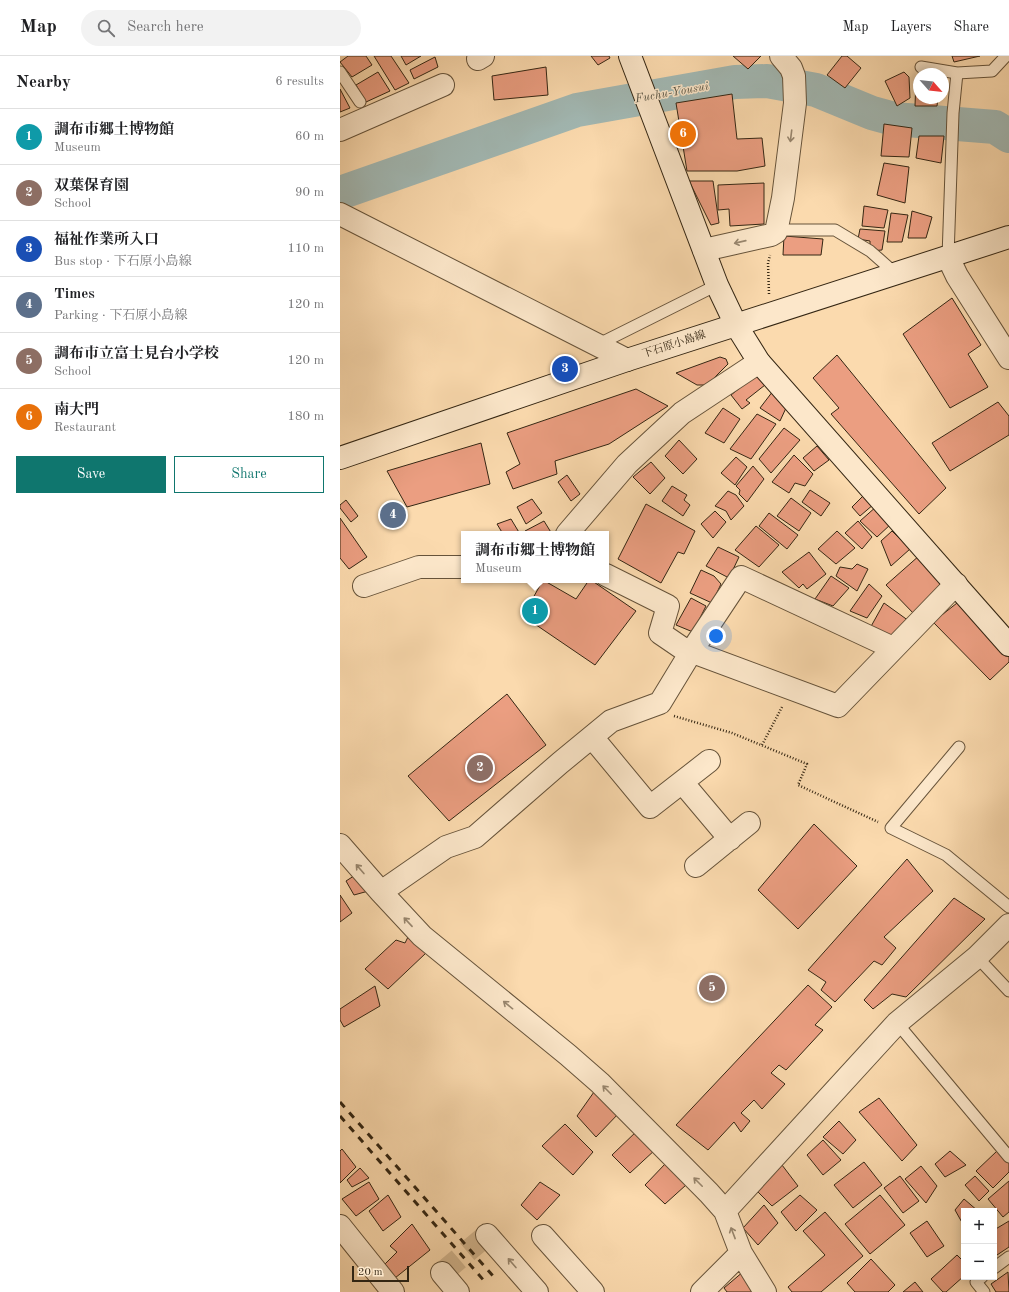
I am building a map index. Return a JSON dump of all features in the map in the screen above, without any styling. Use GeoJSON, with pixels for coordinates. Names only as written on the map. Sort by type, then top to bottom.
{"type":"FeatureCollection","features":[{"type":"Feature","properties":{"kind":"street"},"geometry":{"type":"LineString","coordinates":[[630,56],[717,285],[736,325],[759,362],[956,584],[1006,637]]}},
{"type":"Feature","properties":{"kind":"street"},"geometry":{"type":"LineString","coordinates":[[704,250],[771,235],[776,232],[784,185],[795,98],[790,62]]}},
{"type":"Feature","properties":{"kind":"street"},"geometry":{"type":"LineString","coordinates":[[340,130],[443,85]]}},
{"type":"Feature","properties":{"kind":"street"},"geometry":{"type":"LineString","coordinates":[[340,214],[627,360]]}},
{"type":"Feature","properties":{"kind":"street","name":"下石原小島線"},"geometry":{"type":"LineString","coordinates":[[340,458],[627,360],[1009,237]]}},
{"type":"Feature","properties":{"kind":"street"},"geometry":{"type":"LineString","coordinates":[[948,257],[957,276],[1009,358]]}},
{"type":"Feature","properties":{"kind":"street"},"geometry":{"type":"LineString","coordinates":[[570,531],[627,464],[682,414],[759,362]]}},
{"type":"Feature","properties":{"kind":"street"},"geometry":{"type":"LineString","coordinates":[[364,586],[420,567],[461,567]]}},
{"type":"Feature","properties":{"kind":"street"},"geometry":{"type":"LineString","coordinates":[[609,576],[668,606],[660,633],[691,652],[838,706],[956,584]]}},
{"type":"Feature","properties":{"kind":"street"},"geometry":{"type":"LineString","coordinates":[[381,892],[446,847],[475,837],[611,721],[660,703],[691,652],[741,577],[893,648]]}},
{"type":"Feature","properties":{"kind":"street"},"geometry":{"type":"LineString","coordinates":[[592,737],[650,807],[709,761]]}},
{"type":"Feature","properties":{"kind":"street"},"geometry":{"type":"LineString","coordinates":[[682,782],[730,839]]}},
{"type":"Feature","properties":{"kind":"street"},"geometry":{"type":"LineString","coordinates":[[696,866],[749,823]]}},
{"type":"Feature","properties":{"kind":"street"},"geometry":{"type":"LineString","coordinates":[[340,845],[422,936],[568,1055],[600,1084],[709,1193],[725,1211],[741,1253],[765,1292]]}},
{"type":"Feature","properties":{"kind":"street"},"geometry":{"type":"LineString","coordinates":[[725,1211],[898,1024],[977,957],[1009,925]]}},
{"type":"Feature","properties":{"kind":"street"},"geometry":{"type":"LineString","coordinates":[[340,1226],[393,1292]]}},
{"type":"Feature","properties":{"kind":"street"},"geometry":{"type":"LineString","coordinates":[[487,1235],[537,1292]]}},
{"type":"Feature","properties":{"kind":"street"},"geometry":{"type":"LineString","coordinates":[[543,1236],[593,1292]]}},
{"type":"Feature","properties":{"kind":"street"},"geometry":{"type":"LineString","coordinates":[[702,1292],[741,1253]]}},
{"type":"Feature","properties":{"kind":"street"},"geometry":{"type":"LineString","coordinates":[[442,1274],[458,1292]]}},
{"type":"Feature","properties":{"kind":"lane"},"geometry":{"type":"LineString","coordinates":[[921,67],[957,73],[992,71],[1006,56]]}},
{"type":"Feature","properties":{"kind":"lane"},"geometry":{"type":"LineString","coordinates":[[340,72],[360,102]]}},
{"type":"Feature","properties":{"kind":"lane"},"geometry":{"type":"LineString","coordinates":[[948,257],[953,113],[957,73]]}},
{"type":"Feature","properties":{"kind":"lane"},"geometry":{"type":"LineString","coordinates":[[776,232],[782,230],[835,230],[870,251],[896,274]]}},
{"type":"Feature","properties":{"kind":"lane"},"geometry":{"type":"LineString","coordinates":[[597,344],[717,285]]}},
{"type":"Feature","properties":{"kind":"lane"},"geometry":{"type":"LineString","coordinates":[[959,747],[891,828],[946,855],[1009,908]]}},
{"type":"Feature","properties":{"kind":"lane"},"geometry":{"type":"LineString","coordinates":[[977,957],[1009,991]]}},
{"type":"Feature","properties":{"kind":"lane"},"geometry":{"type":"LineString","coordinates":[[898,1024],[1009,1157]]}},
{"type":"Feature","properties":{"kind":"lane"},"geometry":{"type":"LineString","coordinates":[[997,1266],[1009,1257]]}},
{"type":"Feature","properties":{"kind":"lane"},"geometry":{"type":"LineString","coordinates":[[978,1280],[976,1282],[984,1292]]}},
{"type":"Feature","properties":{"kind":"path"},"geometry":{"type":"LineString","coordinates":[[769,296],[768,263],[776,232]]}},
{"type":"Feature","properties":{"kind":"path"},"geometry":{"type":"LineString","coordinates":[[762,745],[792,689]]}},
{"type":"Feature","properties":{"kind":"path"},"geometry":{"type":"LineString","coordinates":[[650,707],[657,712],[732,733],[807,764],[798,785],[891,828]]}},
{"type":"Feature","properties":{"kind":"building"},"geometry":{"type":"Polygon","coordinates":[[[348,56],[366,56],[372,65],[352,77],[340,62],[348,56]]]}},
{"type":"Feature","properties":{"kind":"building"},"geometry":{"type":"Polygon","coordinates":[[[374,56],[391,56],[409,83],[395,90],[374,56]]]}},
{"type":"Feature","properties":{"kind":"building"},"geometry":{"type":"Polygon","coordinates":[[[401,56],[421,56],[406,65],[401,56]]]}},
{"type":"Feature","properties":{"kind":"building"},"geometry":{"type":"Polygon","coordinates":[[[591,56],[609,56],[610,58],[598,65],[591,56]]]}},
{"type":"Feature","properties":{"kind":"building"},"geometry":{"type":"Polygon","coordinates":[[[733,56],[761,56],[748,69],[733,56]]]}},
{"type":"Feature","properties":{"kind":"building"},"geometry":{"type":"Polygon","coordinates":[[[842,56],[847,56],[861,68],[845,88],[827,75],[842,56]]]}},
{"type":"Feature","properties":{"kind":"building"},"geometry":{"type":"Polygon","coordinates":[[[952,56],[980,56],[954,62],[952,56]]]}},
{"type":"Feature","properties":{"kind":"building"},"geometry":{"type":"Polygon","coordinates":[[[435,57],[438,67],[414,79],[410,70],[435,57]]]}},
{"type":"Feature","properties":{"kind":"building"},"geometry":{"type":"Polygon","coordinates":[[[546,67],[548,95],[494,100],[492,76],[546,67]]]}},
{"type":"Feature","properties":{"kind":"building"},"geometry":{"type":"Polygon","coordinates":[[[378,72],[390,91],[366,102],[356,85],[378,72]]]}},
{"type":"Feature","properties":{"kind":"building"},"geometry":{"type":"Polygon","coordinates":[[[904,72],[909,77],[910,98],[897,106],[885,81],[904,72]]]}},
{"type":"Feature","properties":{"kind":"building"},"geometry":{"type":"Polygon","coordinates":[[[340,89],[350,108],[340,112],[340,89]]]}},
{"type":"Feature","properties":{"kind":"building"},"geometry":{"type":"Polygon","coordinates":[[[732,94],[737,139],[762,138],[765,166],[737,171],[687,171],[676,103],[732,94]]]}},
{"type":"Feature","properties":{"kind":"building"},"geometry":{"type":"Polygon","coordinates":[[[915,104],[937,104],[937,106],[915,106],[915,104]]]}},
{"type":"Feature","properties":{"kind":"building"},"geometry":{"type":"Polygon","coordinates":[[[884,124],[912,128],[909,157],[881,156],[884,124]]]}},
{"type":"Feature","properties":{"kind":"building"},"geometry":{"type":"Polygon","coordinates":[[[919,136],[944,136],[941,163],[916,158],[919,136]]]}},
{"type":"Feature","properties":{"kind":"building"},"geometry":{"type":"Polygon","coordinates":[[[884,163],[909,167],[905,203],[877,195],[884,163]]]}},
{"type":"Feature","properties":{"kind":"building"},"geometry":{"type":"Polygon","coordinates":[[[689,181],[713,181],[719,223],[711,225],[689,181]]]}},
{"type":"Feature","properties":{"kind":"building"},"geometry":{"type":"Polygon","coordinates":[[[764,183],[764,224],[730,226],[729,209],[718,210],[718,185],[764,183]]]}},
{"type":"Feature","properties":{"kind":"building"},"geometry":{"type":"Polygon","coordinates":[[[864,206],[888,210],[884,228],[862,226],[864,206]]]}},
{"type":"Feature","properties":{"kind":"building"},"geometry":{"type":"Polygon","coordinates":[[[912,211],[932,217],[926,238],[908,238],[912,211]]]}},
{"type":"Feature","properties":{"kind":"building"},"geometry":{"type":"Polygon","coordinates":[[[891,213],[908,215],[902,242],[887,242],[891,213]]]}},
{"type":"Feature","properties":{"kind":"building"},"geometry":{"type":"Polygon","coordinates":[[[860,229],[885,231],[882,250],[870,251],[870,241],[858,239],[860,229]]]}},
{"type":"Feature","properties":{"kind":"building"},"geometry":{"type":"Polygon","coordinates":[[[784,236],[823,239],[821,255],[783,255],[784,236]]]}},
{"type":"Feature","properties":{"kind":"building"},"geometry":{"type":"Polygon","coordinates":[[[952,298],[981,345],[968,354],[988,387],[950,408],[903,334],[952,298]]]}},
{"type":"Feature","properties":{"kind":"building"},"geometry":{"type":"Polygon","coordinates":[[[837,355],[946,488],[919,514],[831,414],[839,408],[813,378],[837,355]]]}},
{"type":"Feature","properties":{"kind":"building"},"geometry":{"type":"Polygon","coordinates":[[[720,357],[726,359],[728,364],[707,385],[697,385],[676,373],[720,357]]]}},
{"type":"Feature","properties":{"kind":"building"},"geometry":{"type":"Polygon","coordinates":[[[756,375],[765,385],[746,400],[750,403],[742,409],[731,395],[756,375]]]}},
{"type":"Feature","properties":{"kind":"building"},"geometry":{"type":"Polygon","coordinates":[[[636,389],[668,406],[609,444],[555,461],[557,474],[513,489],[506,472],[520,464],[507,433],[636,389]]]}},
{"type":"Feature","properties":{"kind":"building"},"geometry":{"type":"Polygon","coordinates":[[[773,391],[786,408],[780,421],[760,408],[773,391]]]}},
{"type":"Feature","properties":{"kind":"building"},"geometry":{"type":"Polygon","coordinates":[[[998,402],[1009,416],[1009,435],[950,471],[932,443],[998,402]]]}},
{"type":"Feature","properties":{"kind":"building"},"geometry":{"type":"Polygon","coordinates":[[[723,408],[740,419],[724,443],[705,433],[723,408]]]}},
{"type":"Feature","properties":{"kind":"building"},"geometry":{"type":"Polygon","coordinates":[[[757,414],[776,424],[751,459],[730,449],[757,414]]]}},
{"type":"Feature","properties":{"kind":"building"},"geometry":{"type":"Polygon","coordinates":[[[784,428],[800,440],[771,473],[759,459],[784,428]]]}},
{"type":"Feature","properties":{"kind":"building"},"geometry":{"type":"Polygon","coordinates":[[[679,440],[697,459],[683,474],[665,456],[679,440]]]}},
{"type":"Feature","properties":{"kind":"building"},"geometry":{"type":"Polygon","coordinates":[[[481,443],[490,484],[407,507],[387,471],[481,443]]]}},
{"type":"Feature","properties":{"kind":"building"},"geometry":{"type":"Polygon","coordinates":[[[817,446],[829,460],[814,471],[803,458],[817,446]]]}},
{"type":"Feature","properties":{"kind":"building"},"geometry":{"type":"Polygon","coordinates":[[[794,455],[813,474],[805,486],[795,483],[789,493],[772,482],[794,455]]]}},
{"type":"Feature","properties":{"kind":"building"},"geometry":{"type":"Polygon","coordinates":[[[736,457],[747,467],[735,485],[721,473],[736,457]]]}},
{"type":"Feature","properties":{"kind":"building"},"geometry":{"type":"Polygon","coordinates":[[[651,462],[665,478],[650,494],[633,477],[651,462]]]}},
{"type":"Feature","properties":{"kind":"building"},"geometry":{"type":"Polygon","coordinates":[[[753,466],[764,479],[747,502],[739,494],[740,490],[736,486],[753,466]]]}},
{"type":"Feature","properties":{"kind":"building"},"geometry":{"type":"Polygon","coordinates":[[[567,475],[580,494],[571,501],[558,482],[567,475]]]}},
{"type":"Feature","properties":{"kind":"building"},"geometry":{"type":"Polygon","coordinates":[[[672,486],[687,495],[684,500],[690,505],[683,516],[662,501],[672,486]]]}},
{"type":"Feature","properties":{"kind":"building"},"geometry":{"type":"Polygon","coordinates":[[[810,490],[830,503],[821,516],[802,502],[810,490]]]}},
{"type":"Feature","properties":{"kind":"building"},"geometry":{"type":"Polygon","coordinates":[[[728,491],[736,495],[744,506],[731,520],[726,511],[715,506],[728,491]]]}},
{"type":"Feature","properties":{"kind":"building"},"geometry":{"type":"Polygon","coordinates":[[[866,493],[874,504],[860,516],[852,507],[866,493]]]}},
{"type":"Feature","properties":{"kind":"building"},"geometry":{"type":"Polygon","coordinates":[[[791,498],[811,513],[799,531],[777,516],[791,498]]]}},
{"type":"Feature","properties":{"kind":"building"},"geometry":{"type":"Polygon","coordinates":[[[532,499],[542,513],[526,524],[517,507],[532,499]]]}},
{"type":"Feature","properties":{"kind":"building"},"geometry":{"type":"Polygon","coordinates":[[[346,500],[358,516],[351,522],[340,508],[340,505],[346,500]]]}},
{"type":"Feature","properties":{"kind":"building"},"geometry":{"type":"Polygon","coordinates":[[[646,504],[695,531],[684,554],[678,552],[661,583],[618,559],[646,504]]]}},
{"type":"Feature","properties":{"kind":"building"},"geometry":{"type":"Polygon","coordinates":[[[877,506],[891,524],[877,537],[860,521],[877,506]]]}},
{"type":"Feature","properties":{"kind":"building"},"geometry":{"type":"Polygon","coordinates":[[[715,511],[726,522],[713,538],[701,524],[715,511]]]}},
{"type":"Feature","properties":{"kind":"building"},"geometry":{"type":"Polygon","coordinates":[[[769,513],[798,535],[787,549],[759,526],[769,513]]]}},
{"type":"Feature","properties":{"kind":"building"},"geometry":{"type":"Polygon","coordinates":[[[340,518],[367,557],[349,569],[340,558],[340,518]]]}},
{"type":"Feature","properties":{"kind":"building"},"geometry":{"type":"Polygon","coordinates":[[[511,519],[518,531],[501,531],[497,524],[511,519]]]}},
{"type":"Feature","properties":{"kind":"building"},"geometry":{"type":"Polygon","coordinates":[[[544,521],[550,531],[525,531],[544,521]]]}},
{"type":"Feature","properties":{"kind":"building"},"geometry":{"type":"Polygon","coordinates":[[[858,521],[872,537],[862,549],[845,533],[858,521]]]}},
{"type":"Feature","properties":{"kind":"building"},"geometry":{"type":"Polygon","coordinates":[[[756,526],[779,545],[759,567],[735,550],[756,526]]]}},
{"type":"Feature","properties":{"kind":"building"},"geometry":{"type":"Polygon","coordinates":[[[837,531],[855,548],[836,564],[818,549],[837,531]]]}},
{"type":"Feature","properties":{"kind":"building"},"geometry":{"type":"Polygon","coordinates":[[[892,531],[910,549],[891,566],[881,541],[892,531]]]}},
{"type":"Feature","properties":{"kind":"building"},"geometry":{"type":"Polygon","coordinates":[[[718,547],[739,557],[729,578],[706,566],[718,547]]]}},
{"type":"Feature","properties":{"kind":"building"},"geometry":{"type":"Polygon","coordinates":[[[809,552],[826,574],[807,589],[803,584],[799,588],[782,572],[809,552]]]}},
{"type":"Feature","properties":{"kind":"building"},"geometry":{"type":"Polygon","coordinates":[[[920,555],[949,584],[916,616],[886,585],[920,555]]]}},
{"type":"Feature","properties":{"kind":"building"},"geometry":{"type":"Polygon","coordinates":[[[857,564],[868,569],[857,591],[836,576],[840,567],[852,569],[857,564]]]}},
{"type":"Feature","properties":{"kind":"building"},"geometry":{"type":"Polygon","coordinates":[[[701,570],[714,576],[721,584],[712,603],[690,593],[701,570]]]}},
{"type":"Feature","properties":{"kind":"building"},"geometry":{"type":"Polygon","coordinates":[[[831,576],[849,588],[833,606],[815,599],[831,576]]]}},
{"type":"Feature","properties":{"kind":"building"},"geometry":{"type":"Polygon","coordinates":[[[541,583],[548,583],[576,599],[587,583],[595,583],[636,611],[595,665],[523,616],[541,583]]]}},
{"type":"Feature","properties":{"kind":"building"},"geometry":{"type":"Polygon","coordinates":[[[869,584],[882,596],[867,618],[850,611],[869,584]]]}},
{"type":"Feature","properties":{"kind":"building"},"geometry":{"type":"Polygon","coordinates":[[[691,598],[706,606],[693,632],[676,625],[691,598]]]}},
{"type":"Feature","properties":{"kind":"building"},"geometry":{"type":"Polygon","coordinates":[[[884,603],[909,621],[896,637],[869,630],[884,603]]]}},
{"type":"Feature","properties":{"kind":"building"},"geometry":{"type":"Polygon","coordinates":[[[957,603],[1009,653],[1009,662],[990,680],[933,622],[957,603]]]}},
{"type":"Feature","properties":{"kind":"building"},"geometry":{"type":"Polygon","coordinates":[[[507,694],[546,745],[449,821],[408,776],[507,694]]]}},
{"type":"Feature","properties":{"kind":"building"},"geometry":{"type":"Polygon","coordinates":[[[814,824],[857,866],[798,929],[758,890],[814,824]]]}},
{"type":"Feature","properties":{"kind":"building"},"geometry":{"type":"Polygon","coordinates":[[[907,859],[933,891],[884,937],[896,948],[882,965],[874,961],[835,1002],[821,990],[826,982],[808,970],[907,859]]]}},
{"type":"Feature","properties":{"kind":"building"},"geometry":{"type":"Polygon","coordinates":[[[360,872],[372,890],[354,895],[346,881],[360,872]]]}},
{"type":"Feature","properties":{"kind":"building"},"geometry":{"type":"Polygon","coordinates":[[[340,895],[352,913],[340,922],[340,895]]]}},
{"type":"Feature","properties":{"kind":"building"},"geometry":{"type":"Polygon","coordinates":[[[954,898],[985,919],[906,997],[892,994],[873,1009],[864,1000],[954,898]]]}},
{"type":"Feature","properties":{"kind":"building"},"geometry":{"type":"Polygon","coordinates":[[[408,937],[426,953],[388,989],[365,969],[396,940],[405,943],[408,937]]]}},
{"type":"Feature","properties":{"kind":"building"},"geometry":{"type":"Polygon","coordinates":[[[808,985],[832,1007],[815,1025],[823,1030],[786,1070],[779,1065],[771,1073],[785,1084],[762,1109],[754,1100],[741,1113],[750,1121],[741,1132],[734,1122],[708,1150],[676,1125],[808,985]]]}},
{"type":"Feature","properties":{"kind":"building"},"geometry":{"type":"Polygon","coordinates":[[[375,986],[380,1006],[344,1027],[340,1020],[340,1009],[375,986]]]}},
{"type":"Feature","properties":{"kind":"building"},"geometry":{"type":"Polygon","coordinates":[[[594,1092],[620,1112],[596,1137],[577,1116],[594,1092]]]}},
{"type":"Feature","properties":{"kind":"building"},"geometry":{"type":"Polygon","coordinates":[[[879,1098],[917,1145],[902,1161],[859,1112],[879,1098]]]}},
{"type":"Feature","properties":{"kind":"building"},"geometry":{"type":"Polygon","coordinates":[[[839,1121],[856,1140],[843,1154],[823,1137],[839,1121]]]}},
{"type":"Feature","properties":{"kind":"building"},"geometry":{"type":"Polygon","coordinates":[[[565,1124],[593,1152],[573,1175],[542,1146],[565,1124]]]}},
{"type":"Feature","properties":{"kind":"building"},"geometry":{"type":"Polygon","coordinates":[[[639,1129],[656,1149],[630,1173],[612,1155],[639,1129]]]}},
{"type":"Feature","properties":{"kind":"building"},"geometry":{"type":"Polygon","coordinates":[[[823,1140],[841,1160],[823,1175],[807,1155],[823,1140]]]}},
{"type":"Feature","properties":{"kind":"building"},"geometry":{"type":"Polygon","coordinates":[[[342,1149],[356,1167],[340,1183],[340,1151],[342,1149]]]}},
{"type":"Feature","properties":{"kind":"building"},"geometry":{"type":"Polygon","coordinates":[[[950,1151],[966,1165],[945,1177],[935,1164],[950,1151]]]}},
{"type":"Feature","properties":{"kind":"building"},"geometry":{"type":"Polygon","coordinates":[[[997,1151],[1009,1163],[1009,1172],[993,1188],[976,1171],[997,1151]]]}},
{"type":"Feature","properties":{"kind":"building"},"geometry":{"type":"Polygon","coordinates":[[[864,1162],[882,1185],[853,1208],[834,1185],[864,1162]]]}},
{"type":"Feature","properties":{"kind":"building"},"geometry":{"type":"Polygon","coordinates":[[[666,1163],[686,1185],[665,1204],[645,1185],[666,1163]]]}},
{"type":"Feature","properties":{"kind":"building"},"geometry":{"type":"Polygon","coordinates":[[[782,1165],[798,1186],[772,1206],[756,1190],[782,1165]]]}},
{"type":"Feature","properties":{"kind":"building"},"geometry":{"type":"Polygon","coordinates":[[[921,1166],[937,1186],[926,1203],[905,1179],[921,1166]]]}},
{"type":"Feature","properties":{"kind":"building"},"geometry":{"type":"Polygon","coordinates":[[[360,1168],[369,1178],[352,1187],[347,1180],[360,1168]]]}},
{"type":"Feature","properties":{"kind":"building"},"geometry":{"type":"Polygon","coordinates":[[[900,1176],[919,1201],[903,1213],[884,1188],[900,1176]]]}},
{"type":"Feature","properties":{"kind":"building"},"geometry":{"type":"Polygon","coordinates":[[[975,1176],[989,1191],[979,1201],[965,1185],[975,1176]]]}},
{"type":"Feature","properties":{"kind":"building"},"geometry":{"type":"Polygon","coordinates":[[[1009,1181],[1009,1212],[1003,1217],[988,1199],[1009,1181]]]}},
{"type":"Feature","properties":{"kind":"building"},"geometry":{"type":"Polygon","coordinates":[[[369,1182],[379,1199],[356,1216],[342,1199],[369,1182]]]}},
{"type":"Feature","properties":{"kind":"building"},"geometry":{"type":"Polygon","coordinates":[[[540,1182],[560,1195],[537,1220],[521,1205],[540,1182]]]}},
{"type":"Feature","properties":{"kind":"building"},"geometry":{"type":"Polygon","coordinates":[[[388,1195],[401,1217],[383,1231],[369,1211],[388,1195]]]}},
{"type":"Feature","properties":{"kind":"building"},"geometry":{"type":"Polygon","coordinates":[[[800,1195],[817,1210],[796,1231],[781,1212],[800,1195]]]}},
{"type":"Feature","properties":{"kind":"building"},"geometry":{"type":"Polygon","coordinates":[[[880,1195],[905,1225],[870,1254],[845,1224],[880,1195]]]}},
{"type":"Feature","properties":{"kind":"building"},"geometry":{"type":"Polygon","coordinates":[[[964,1199],[974,1208],[961,1208],[961,1221],[955,1210],[964,1199]]]}},
{"type":"Feature","properties":{"kind":"building"},"geometry":{"type":"Polygon","coordinates":[[[764,1205],[778,1223],[758,1245],[743,1228],[764,1205]]]}},
{"type":"Feature","properties":{"kind":"building"},"geometry":{"type":"Polygon","coordinates":[[[825,1212],[863,1256],[821,1292],[792,1292],[788,1287],[825,1255],[803,1231],[825,1212]]]}},
{"type":"Feature","properties":{"kind":"building"},"geometry":{"type":"Polygon","coordinates":[[[927,1221],[944,1246],[927,1257],[910,1233],[927,1221]]]}},
{"type":"Feature","properties":{"kind":"building"},"geometry":{"type":"Polygon","coordinates":[[[1009,1221],[1009,1247],[997,1255],[997,1244],[997,1228],[1009,1221]]]}},
{"type":"Feature","properties":{"kind":"building"},"geometry":{"type":"Polygon","coordinates":[[[412,1224],[430,1250],[395,1278],[385,1264],[397,1252],[390,1246],[412,1224]]]}},
{"type":"Feature","properties":{"kind":"building"},"geometry":{"type":"Polygon","coordinates":[[[957,1255],[961,1259],[961,1279],[946,1292],[943,1292],[931,1279],[957,1255]]]}},
{"type":"Feature","properties":{"kind":"building"},"geometry":{"type":"Polygon","coordinates":[[[871,1259],[895,1285],[888,1292],[855,1292],[847,1283],[871,1259]]]}},
{"type":"Feature","properties":{"kind":"building"},"geometry":{"type":"Polygon","coordinates":[[[744,1271],[755,1292],[727,1292],[724,1288],[744,1271]]]}},
{"type":"Feature","properties":{"kind":"building"},"geometry":{"type":"Polygon","coordinates":[[[1008,1272],[1009,1292],[996,1292],[991,1284],[1008,1272]]]}},
{"type":"Feature","properties":{"kind":"building"},"geometry":{"type":"Polygon","coordinates":[[[915,1282],[923,1292],[903,1292],[915,1282]]]}},
{"type":"Feature","properties":{"kind":"waterway","name":"Fuchu-Yousui"},"geometry":{"type":"LineString","coordinates":[[340,193],[577,110],[735,82],[767,81],[816,90],[872,113],[894,119],[995,127],[1009,136]]}},
{"type":"Feature","properties":{"kind":"tunnel"},"geometry":{"type":"LineString","coordinates":[[442,1273],[487,1235]]}},
{"type":"Feature","properties":{"kind":"railway"},"geometry":{"type":"LineString","coordinates":[[340,1102],[494,1277]]}},
{"type":"Feature","properties":{"kind":"railway"},"geometry":{"type":"LineString","coordinates":[[340,1116],[486,1283]]}},
{"type":"Feature","properties":{"kind":"place","name":"南大門"},"geometry":{"type":"Point","coordinates":[683,134]}},
{"type":"Feature","properties":{"kind":"place","name":"福祉作業所入口"},"geometry":{"type":"Point","coordinates":[565,369]}},
{"type":"Feature","properties":{"kind":"place","name":"Times"},"geometry":{"type":"Point","coordinates":[393,515]}},
{"type":"Feature","properties":{"kind":"place","name":"調布市郷土博物館"},"geometry":{"type":"Point","coordinates":[535,611]}},
{"type":"Feature","properties":{"kind":"place","name":"双葉保育園"},"geometry":{"type":"Point","coordinates":[480,768]}},
{"type":"Feature","properties":{"kind":"place","name":"調布市立富士見台小学校"},"geometry":{"type":"Point","coordinates":[712,988]}}]}
